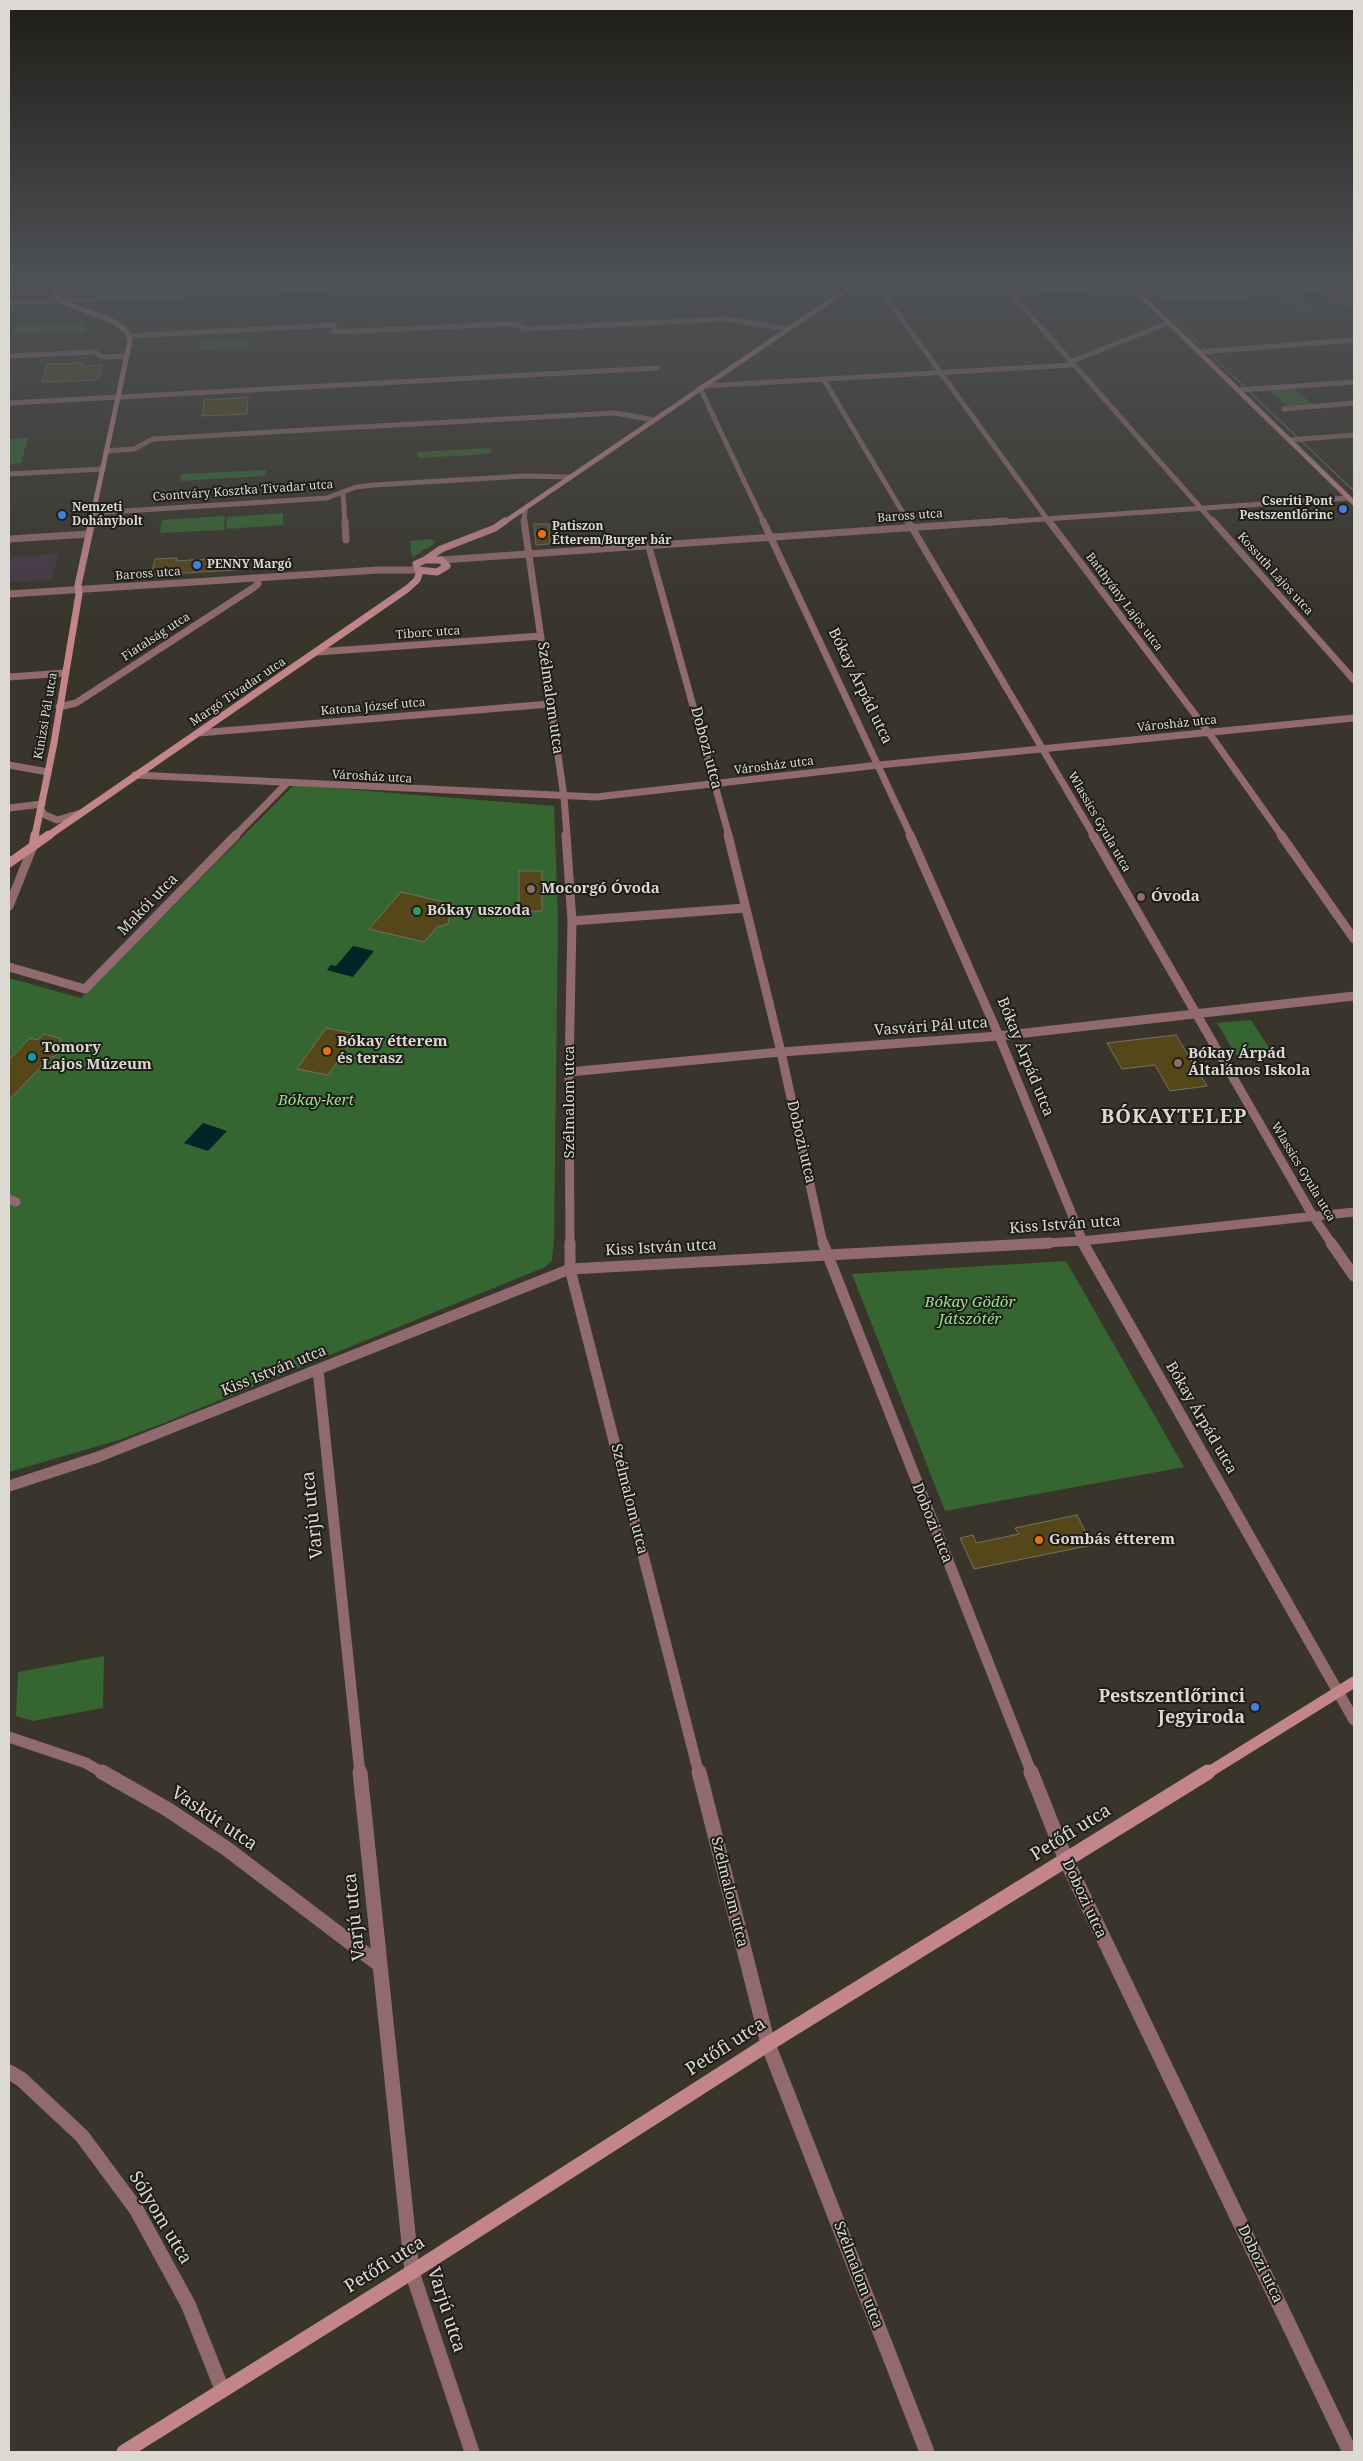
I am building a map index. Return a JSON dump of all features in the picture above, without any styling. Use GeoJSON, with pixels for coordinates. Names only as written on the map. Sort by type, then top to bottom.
{"type":"FeatureCollection","features":[{"type":"Feature","properties":{"kind":"street"},"geometry":{"type":"LineString","coordinates":[[9,403],[159,396]]}},
{"type":"Feature","properties":{"kind":"street"},"geometry":{"type":"LineString","coordinates":[[437,572],[419,571],[416,566],[441,548],[494,528],[525,509],[689,396]]}},
{"type":"Feature","properties":{"kind":"street","name":"Bókay Árpád utca"},"geometry":{"type":"LineString","coordinates":[[706,396],[879,765],[999,1036],[1082,1241],[1354,1720]]}},
{"type":"Feature","properties":{"kind":"street","name":"Wlassics Gyula utca"},"geometry":{"type":"LineString","coordinates":[[833,396],[1043,749],[1313,1216],[1354,1276]]}},
{"type":"Feature","properties":{"kind":"street","name":"Batthyány Lajos utca"},"geometry":{"type":"LineString","coordinates":[[959,396],[1048,519],[1209,733],[1354,939]]}},
{"type":"Feature","properties":{"kind":"street","name":"Kossuth Lajos utca"},"geometry":{"type":"LineString","coordinates":[[1100,396],[1354,680]]}},
{"type":"Feature","properties":{"kind":"street"},"geometry":{"type":"LineString","coordinates":[[1245,396],[1352,499]]}},
{"type":"Feature","properties":{"kind":"street","name":"Kinizsi Pál utca"},"geometry":{"type":"LineString","coordinates":[[33,846],[48,772],[78,589],[118,398]]}},
{"type":"Feature","properties":{"kind":"street"},"geometry":{"type":"LineString","coordinates":[[1284,409],[1354,404]]}},
{"type":"Feature","properties":{"kind":"street"},"geometry":{"type":"LineString","coordinates":[[106,452],[134,449],[153,439],[615,413],[654,420]]}},
{"type":"Feature","properties":{"kind":"street"},"geometry":{"type":"LineString","coordinates":[[1289,440],[1354,435]]}},
{"type":"Feature","properties":{"kind":"street"},"geometry":{"type":"LineString","coordinates":[[9,474],[103,469]]}},
{"type":"Feature","properties":{"kind":"street","name":"Csontváry Kosztka Tivadar utca"},"geometry":{"type":"LineString","coordinates":[[94,513],[327,498],[356,487],[374,484],[524,476],[571,477]]}},
{"type":"Feature","properties":{"kind":"street"},"geometry":{"type":"LineString","coordinates":[[343,493],[346,540]]}},
{"type":"Feature","properties":{"kind":"street","name":"Baross utca"},"geometry":{"type":"LineString","coordinates":[[440,560],[1352,499]]}},
{"type":"Feature","properties":{"kind":"street","name":"Szélmalom utca"},"geometry":{"type":"LineString","coordinates":[[525,509],[524,527],[530,555],[564,797],[572,921],[569,1072],[570,1269],[768,2044],[927,2452]]}},
{"type":"Feature","properties":{"kind":"street"},"geometry":{"type":"LineString","coordinates":[[9,539],[89,534]]}},
{"type":"Feature","properties":{"kind":"street"},"geometry":{"type":"LineString","coordinates":[[458,542],[457,550],[472,558]]}},
{"type":"Feature","properties":{"kind":"street"},"geometry":{"type":"LineString","coordinates":[[440,560],[443,553],[458,542]]}},
{"type":"Feature","properties":{"kind":"street","name":"Dobozi utca"},"geometry":{"type":"LineString","coordinates":[[649,546],[716,785],[781,1052],[825,1253],[1066,1860],[1350,2452]]}},
{"type":"Feature","properties":{"kind":"street","name":"Baross utca"},"geometry":{"type":"LineString","coordinates":[[447,566],[472,558]]}},
{"type":"Feature","properties":{"kind":"street"},"geometry":{"type":"LineString","coordinates":[[422,561],[440,560],[447,566]]}},
{"type":"Feature","properties":{"kind":"street","name":"Baross utca"},"geometry":{"type":"LineString","coordinates":[[378,570],[422,561]]}},
{"type":"Feature","properties":{"kind":"street","name":"Margó Tivadar utca"},"geometry":{"type":"LineString","coordinates":[[407,589],[426,581],[447,566]]}},
{"type":"Feature","properties":{"kind":"street","name":"Baross utca"},"geometry":{"type":"LineString","coordinates":[[9,594],[378,570],[419,571]]}},
{"type":"Feature","properties":{"kind":"street","name":"Margó Tivadar utca"},"geometry":{"type":"LineString","coordinates":[[9,863],[407,589],[417,580],[419,571]]}},
{"type":"Feature","properties":{"kind":"street","name":"Fiatalság utca"},"geometry":{"type":"LineString","coordinates":[[59,707],[76,703],[206,619],[253,588],[258,584],[258,578]]}},
{"type":"Feature","properties":{"kind":"street","name":"Tiborc utca"},"geometry":{"type":"LineString","coordinates":[[317,652],[541,636]]}},
{"type":"Feature","properties":{"kind":"street"},"geometry":{"type":"LineString","coordinates":[[9,678],[65,673]]}},
{"type":"Feature","properties":{"kind":"street","name":"Katona József utca"},"geometry":{"type":"LineString","coordinates":[[198,733],[550,704]]}},
{"type":"Feature","properties":{"kind":"street","name":"Városház utca"},"geometry":{"type":"LineString","coordinates":[[135,775],[286,784],[596,797],[716,785],[879,765],[1354,718]]}},
{"type":"Feature","properties":{"kind":"street"},"geometry":{"type":"LineString","coordinates":[[9,765],[48,772]]}},
{"type":"Feature","properties":{"kind":"street","name":"Makói utca"},"geometry":{"type":"LineString","coordinates":[[9,967],[85,989],[286,784]]}},
{"type":"Feature","properties":{"kind":"street"},"geometry":{"type":"LineString","coordinates":[[9,808],[41,807]]}},
{"type":"Feature","properties":{"kind":"street","name":"Margó Tivadar utca"},"geometry":{"type":"LineString","coordinates":[[41,807],[45,816],[57,820],[81,813]]}},
{"type":"Feature","properties":{"kind":"street"},"geometry":{"type":"LineString","coordinates":[[9,906],[33,846]]}},
{"type":"Feature","properties":{"kind":"street"},"geometry":{"type":"LineString","coordinates":[[572,921],[745,908]]}},
{"type":"Feature","properties":{"kind":"street","name":"Vasvári Pál utca"},"geometry":{"type":"LineString","coordinates":[[569,1072],[781,1052],[999,1036],[1354,996]]}},
{"type":"Feature","properties":{"kind":"street","name":"Kiss István utca"},"geometry":{"type":"LineString","coordinates":[[9,1486],[98,1457],[570,1269],[825,1253],[1082,1241],[1354,1212]]}},
{"type":"Feature","properties":{"kind":"street","name":"Varjú utca"},"geometry":{"type":"LineString","coordinates":[[318,1370],[412,2272],[472,2452]]}},
{"type":"Feature","properties":{"kind":"street","name":"Petőfi utca"},"geometry":{"type":"LineString","coordinates":[[124,2452],[412,2272],[768,2044],[1354,1682]]}},
{"type":"Feature","properties":{"kind":"street","name":"Vaskút utca"},"geometry":{"type":"LineString","coordinates":[[9,1737],[86,1764],[167,1809],[227,1849],[380,1965]]}},
{"type":"Feature","properties":{"kind":"street","name":"Sólyom utca"},"geometry":{"type":"LineString","coordinates":[[9,2072],[21,2079],[82,2136],[136,2209],[188,2304],[222,2389]]}},
{"type":"Feature","properties":{"kind":"shaded area"},"geometry":{"type":"Polygon","coordinates":[[[58,554],[52,580],[9,582],[9,557],[58,554]]]}},
{"type":"Feature","properties":{"kind":"green space"},"geometry":{"type":"Polygon","coordinates":[[[1275,396],[1303,396],[1314,405],[1288,407],[1275,396]]]}},
{"type":"Feature","properties":{"kind":"green space"},"geometry":{"type":"Polygon","coordinates":[[[28,438],[21,463],[9,464],[9,439],[28,438]]]}},
{"type":"Feature","properties":{"kind":"green space"},"geometry":{"type":"Polygon","coordinates":[[[490,448],[491,454],[418,458],[417,452],[490,448]]]}},
{"type":"Feature","properties":{"kind":"green space"},"geometry":{"type":"Polygon","coordinates":[[[266,470],[265,476],[180,481],[181,474],[266,470]]]}},
{"type":"Feature","properties":{"kind":"green space"},"geometry":{"type":"Polygon","coordinates":[[[283,513],[283,525],[226,529],[227,517],[283,513]]]}},
{"type":"Feature","properties":{"kind":"green space"},"geometry":{"type":"Polygon","coordinates":[[[225,516],[224,530],[160,533],[162,520],[225,516]]]}},
{"type":"Feature","properties":{"kind":"green space"},"geometry":{"type":"Polygon","coordinates":[[[431,539],[435,541],[434,544],[412,557],[410,541],[431,539]]]}},
{"type":"Feature","properties":{"kind":"green space","name":"Bókay-kert"},"geometry":{"type":"Polygon","coordinates":[[[294,785],[554,806],[558,919],[554,1239],[552,1261],[545,1267],[159,1425],[119,1440],[9,1472],[9,978],[81,998],[294,785]]]}},
{"type":"Feature","properties":{"kind":"green space"},"geometry":{"type":"Polygon","coordinates":[[[1251,1020],[1271,1051],[1236,1055],[1217,1023],[1251,1020]]]}},
{"type":"Feature","properties":{"kind":"green space","name":"Bókay Gödör Játszótér"},"geometry":{"type":"Polygon","coordinates":[[[1066,1261],[1184,1467],[945,1511],[852,1274],[1066,1261]]]}},
{"type":"Feature","properties":{"kind":"green space"},"geometry":{"type":"Polygon","coordinates":[[[104,1656],[103,1708],[33,1721],[16,1716],[18,1672],[104,1656]]]}},
{"type":"Feature","properties":{"kind":"water"},"geometry":{"type":"Polygon","coordinates":[[[353,946],[374,951],[353,977],[327,970],[331,965],[336,966],[353,946]]]}},
{"type":"Feature","properties":{"kind":"water"},"geometry":{"type":"Polygon","coordinates":[[[203,1123],[227,1131],[208,1151],[184,1143],[203,1123]]]}},
{"type":"Feature","properties":{"kind":"building"},"geometry":{"type":"Polygon","coordinates":[[[248,397],[247,414],[202,416],[204,400],[248,397]]]}},
{"type":"Feature","properties":{"kind":"building","name":"Patiszon Étterem/Burger bár"},"geometry":{"type":"Polygon","coordinates":[[[534,524],[549,524],[550,544],[536,545],[534,524]]]}},
{"type":"Feature","properties":{"kind":"building","name":"PENNY Margó"},"geometry":{"type":"Polygon","coordinates":[[[236,557],[235,570],[151,575],[155,559],[177,558],[176,561],[236,557]]]}},
{"type":"Feature","properties":{"kind":"building","name":"Mocorgó Óvoda"},"geometry":{"type":"Polygon","coordinates":[[[519,871],[542,871],[542,911],[529,911],[529,908],[519,908],[519,871]]]}},
{"type":"Feature","properties":{"kind":"building","name":"Bókay uszoda"},"geometry":{"type":"Polygon","coordinates":[[[401,892],[452,904],[448,924],[437,927],[424,942],[369,929],[401,892]]]}},
{"type":"Feature","properties":{"kind":"building","name":"Bókay étterem és terasz"},"geometry":{"type":"Polygon","coordinates":[[[326,1028],[357,1034],[328,1075],[297,1069],[326,1028]]]}},
{"type":"Feature","properties":{"kind":"building"},"geometry":{"type":"Polygon","coordinates":[[[44,1034],[62,1039],[58,1043],[65,1045],[54,1057],[51,1056],[9,1100],[9,1060],[30,1038],[38,1040],[44,1034]]]}},
{"type":"Feature","properties":{"kind":"building","name":"Bókay Árpád Általános Iskola"},"geometry":{"type":"Polygon","coordinates":[[[1176,1035],[1207,1086],[1170,1091],[1155,1065],[1122,1069],[1107,1043],[1176,1035]]]}},
{"type":"Feature","properties":{"kind":"building","name":"Gombás étterem"},"geometry":{"type":"Polygon","coordinates":[[[1077,1515],[1092,1545],[974,1569],[960,1538],[973,1535],[976,1543],[1019,1534],[1015,1528],[1077,1515]]]}},
{"type":"Feature","properties":{"kind":"tram line"},"geometry":{"type":"LineString","coordinates":[[1254,396],[1354,491]]}},
{"type":"Feature","properties":{"kind":"place","name":"Cseriti Pont Pestszentlőrinc"},"geometry":{"type":"Point","coordinates":[1343,509]}},
{"type":"Feature","properties":{"kind":"place","name":"Nemzeti Dohánybolt"},"geometry":{"type":"Point","coordinates":[62,515]}},
{"type":"Feature","properties":{"kind":"place","name":"Patiszon Étterem/Burger bár"},"geometry":{"type":"Point","coordinates":[542,534]}},
{"type":"Feature","properties":{"kind":"place","name":"PENNY Margó"},"geometry":{"type":"Point","coordinates":[197,565]}},
{"type":"Feature","properties":{"kind":"place","name":"Mocorgó Óvoda"},"geometry":{"type":"Point","coordinates":[531,889]}},
{"type":"Feature","properties":{"kind":"place","name":"Óvoda"},"geometry":{"type":"Point","coordinates":[1141,897]}},
{"type":"Feature","properties":{"kind":"place","name":"Bókay uszoda"},"geometry":{"type":"Point","coordinates":[417,911]}},
{"type":"Feature","properties":{"kind":"place","name":"Bókay étterem és terasz"},"geometry":{"type":"Point","coordinates":[327,1051]}},
{"type":"Feature","properties":{"kind":"place","name":"Tomory Lajos Múzeum"},"geometry":{"type":"Point","coordinates":[32,1057]}},
{"type":"Feature","properties":{"kind":"place","name":"Bókay Árpád Általános Iskola"},"geometry":{"type":"Point","coordinates":[1178,1063]}},
{"type":"Feature","properties":{"kind":"place","name":"Gombás étterem"},"geometry":{"type":"Point","coordinates":[1039,1540]}},
{"type":"Feature","properties":{"kind":"place","name":"Pestszentlőrinci Jegyiroda"},"geometry":{"type":"Point","coordinates":[1255,1707]}},
{"type":"Feature","properties":{"kind":"district","name":"BÓKAYTELEP"},"geometry":{"type":"Point","coordinates":[1174,1117]}}]}
